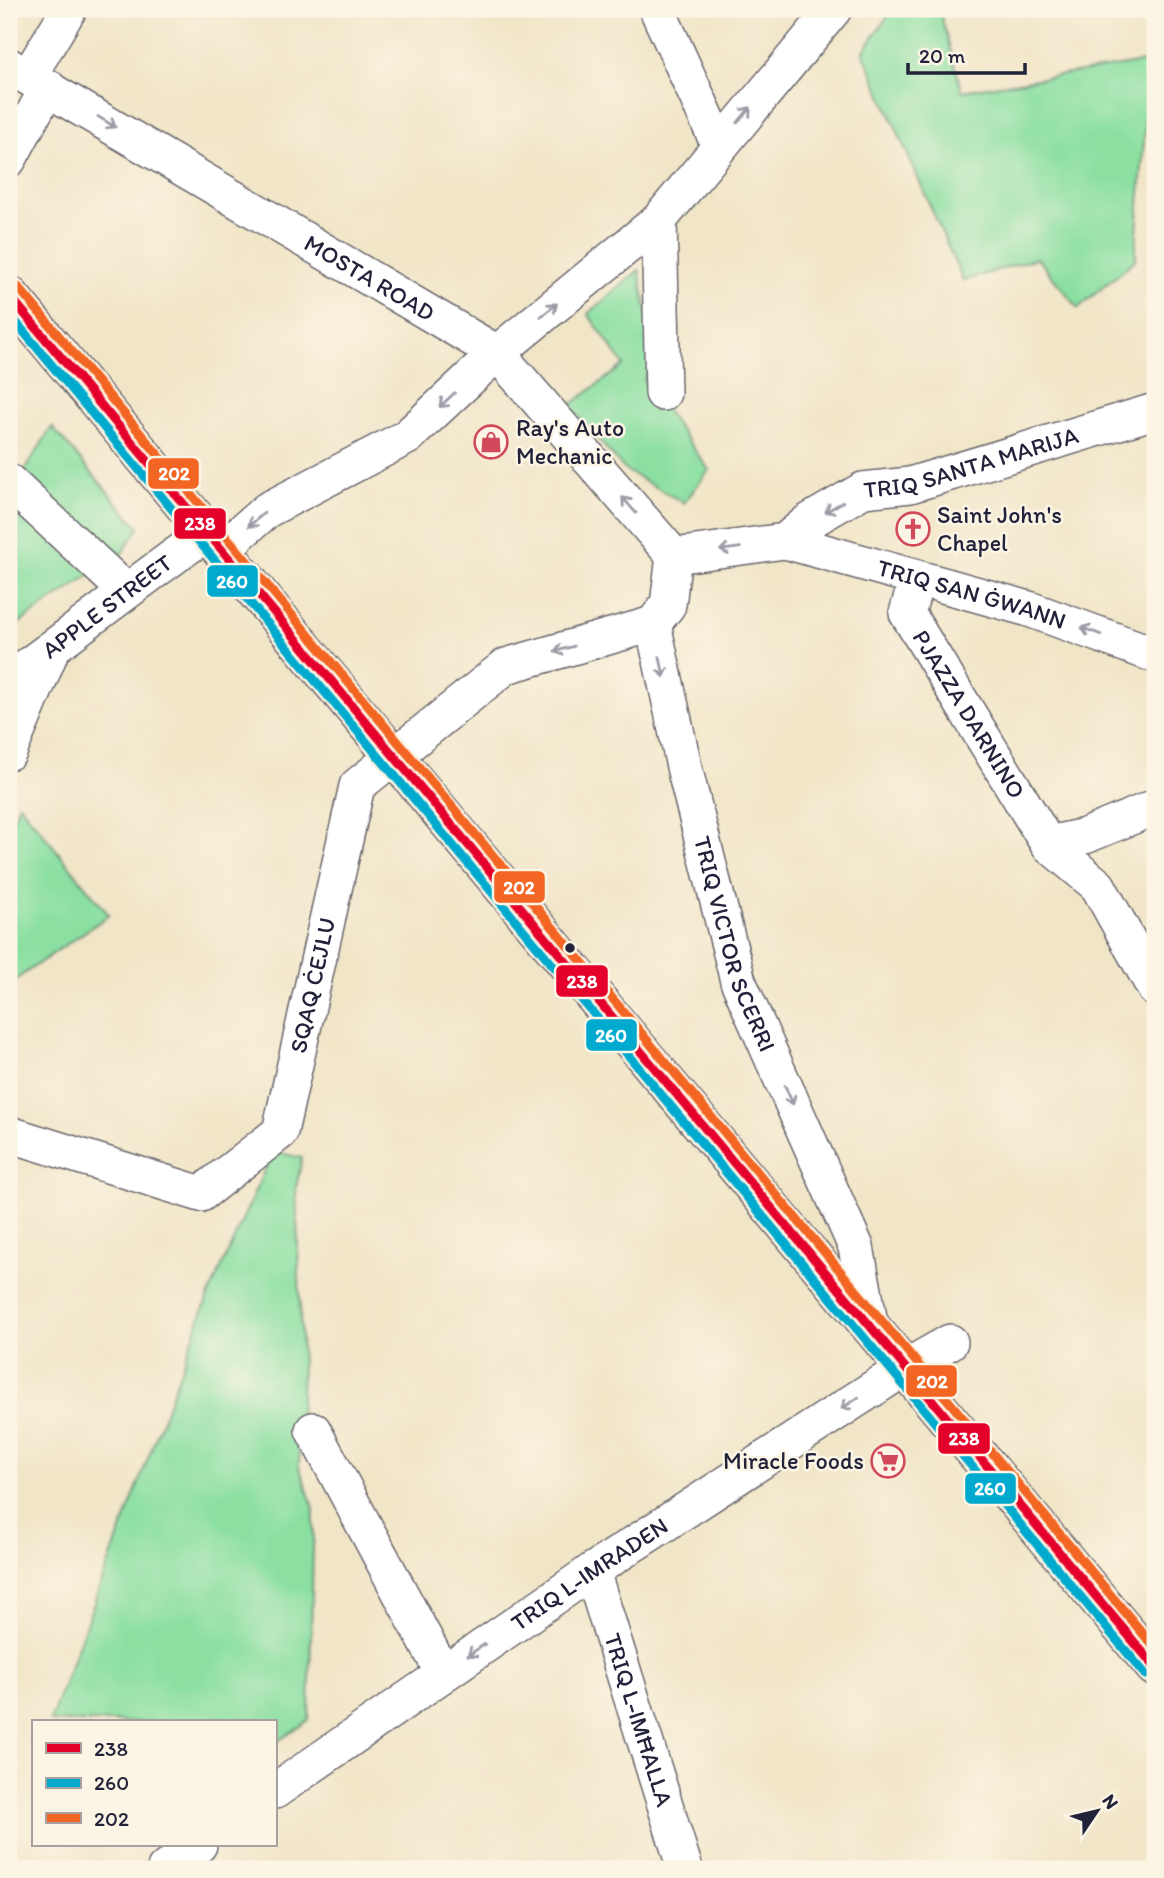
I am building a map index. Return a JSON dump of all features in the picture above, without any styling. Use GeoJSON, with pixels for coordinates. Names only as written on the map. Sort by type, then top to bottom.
{"type":"FeatureCollection","features":[{"type":"Feature","properties":{"kind":"street"},"geometry":{"type":"LineString","coordinates":[[9,159],[29,77],[69,9]]}},
{"type":"Feature","properties":{"kind":"street"},"geometry":{"type":"LineString","coordinates":[[657,9],[719,145]]}},
{"type":"Feature","properties":{"kind":"street","name":"APPLE STREET"},"geometry":{"type":"LineString","coordinates":[[9,679],[52,649],[125,590],[267,510],[407,437],[497,353],[659,220],[834,9]]}},
{"type":"Feature","properties":{"kind":"street","name":"MOSTA ROAD"},"geometry":{"type":"LineString","coordinates":[[29,77],[497,353],[674,556]]}},
{"type":"Feature","properties":{"kind":"street"},"geometry":{"type":"LineString","coordinates":[[659,220],[663,393]]}},
{"type":"Feature","properties":{"kind":"street"},"geometry":{"type":"LineString","coordinates":[[9,295],[393,756],[908,1366],[1155,1667]]}},
{"type":"Feature","properties":{"kind":"street","name":"TRIQ SANTA MARIJA"},"geometry":{"type":"LineString","coordinates":[[785,541],[808,522],[863,490],[910,485],[1155,411]]}},
{"type":"Feature","properties":{"kind":"street"},"geometry":{"type":"LineString","coordinates":[[9,482],[125,590]]}},
{"type":"Feature","properties":{"kind":"street"},"geometry":{"type":"LineString","coordinates":[[653,624],[668,605],[674,556],[785,541]]}},
{"type":"Feature","properties":{"kind":"street","name":"TRIQ SAN ĠWANN"},"geometry":{"type":"LineString","coordinates":[[785,541],[1029,609],[1155,654]]}},
{"type":"Feature","properties":{"kind":"street","name":"PJAZZA DARNINO"},"geometry":{"type":"LineString","coordinates":[[917,579],[907,613],[1048,844],[1098,886],[1155,989]]}},
{"type":"Feature","properties":{"kind":"street","name":"SQAQ ĊEJLU"},"geometry":{"type":"LineString","coordinates":[[9,1135],[201,1194],[280,1132],[357,786],[506,666],[653,624]]}},
{"type":"Feature","properties":{"kind":"street","name":"TRIQ VICTOR SCERRI"},"geometry":{"type":"LineString","coordinates":[[653,624],[685,771],[738,981],[856,1247],[870,1323]]}},
{"type":"Feature","properties":{"kind":"street"},"geometry":{"type":"LineString","coordinates":[[9,752],[52,649]]}},
{"type":"Feature","properties":{"kind":"street"},"geometry":{"type":"LineString","coordinates":[[1048,844],[1085,836],[1155,807]]}},
{"type":"Feature","properties":{"kind":"street","name":"TRIQ L-IMRADEN"},"geometry":{"type":"LineString","coordinates":[[276,1790],[592,1571],[908,1366],[950,1342]]}},
{"type":"Feature","properties":{"kind":"street"},"geometry":{"type":"LineString","coordinates":[[313,1430],[443,1673]]}},
{"type":"Feature","properties":{"kind":"street","name":"TRIQ L-IMĦALLA"},"geometry":{"type":"LineString","coordinates":[[592,1571],[685,1869]]}},
{"type":"Feature","properties":{"kind":"street"},"geometry":{"type":"LineString","coordinates":[[165,1869],[198,1846]]}},
{"type":"Feature","properties":{"kind":"green space"},"geometry":{"type":"Polygon","coordinates":[[[893,9],[939,9],[962,91],[1150,61],[1135,260],[1078,308],[1037,258],[963,281],[863,52],[893,9]]]}},
{"type":"Feature","properties":{"kind":"green space"},"geometry":{"type":"Polygon","coordinates":[[[639,270],[655,358],[644,380],[709,470],[684,503],[625,470],[569,406],[624,365],[588,314],[639,270]]]}},
{"type":"Feature","properties":{"kind":"green space"},"geometry":{"type":"Polygon","coordinates":[[[52,427],[139,528],[117,560],[18,481],[52,427]]]}},
{"type":"Feature","properties":{"kind":"green space"},"geometry":{"type":"Polygon","coordinates":[[[9,497],[93,573],[9,630],[9,497]]]}},
{"type":"Feature","properties":{"kind":"green space"},"geometry":{"type":"Polygon","coordinates":[[[19,804],[109,915],[9,984],[9,829],[19,804]]]}},
{"type":"Feature","properties":{"kind":"green space"},"geometry":{"type":"Polygon","coordinates":[[[273,1151],[302,1158],[296,1188],[302,1365],[299,1466],[314,1509],[309,1720],[276,1742],[276,1720],[50,1720],[208,1297],[273,1151]]]}},
{"type":"Feature","properties":{"kind":"transit line","name":"202"},"geometry":{"type":"LineString","coordinates":[[18,287],[1155,1648]]}},
{"type":"Feature","properties":{"kind":"transit line","name":"238"},"geometry":{"type":"LineString","coordinates":[[9,295],[1155,1667]]}},
{"type":"Feature","properties":{"kind":"transit line","name":"260"},"geometry":{"type":"LineString","coordinates":[[9,314],[1146,1675]]}},
{"type":"Feature","properties":{"kind":"place","name":"Ray's Auto Mechanic"},"geometry":{"type":"Point","coordinates":[491,442]}},
{"type":"Feature","properties":{"kind":"place","name":"Saint John's Chapel"},"geometry":{"type":"Point","coordinates":[913,529]}},
{"type":"Feature","properties":{"kind":"place","name":"Miracle Foods"},"geometry":{"type":"Point","coordinates":[888,1461]}}]}
